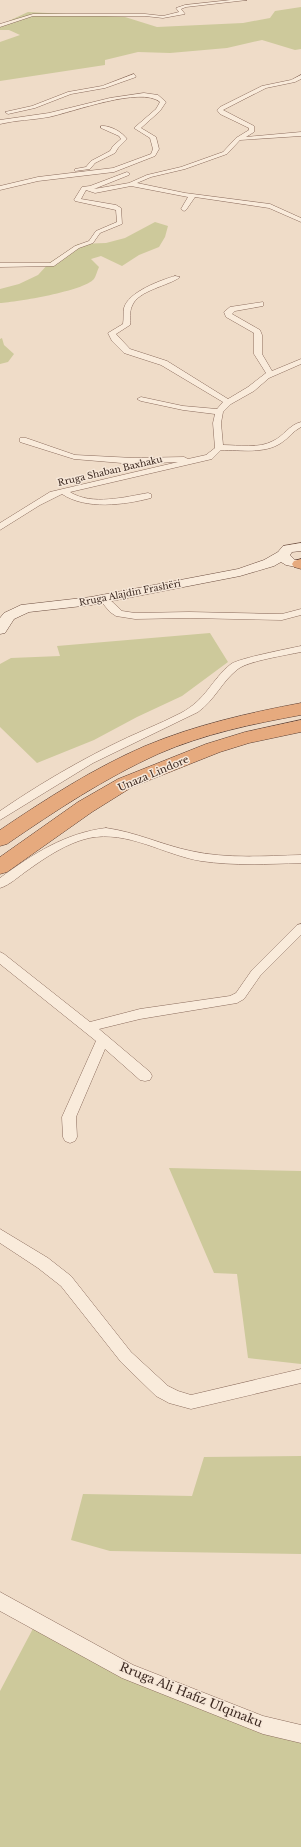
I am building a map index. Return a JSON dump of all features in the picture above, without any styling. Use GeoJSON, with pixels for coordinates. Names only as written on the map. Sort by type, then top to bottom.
{"type":"FeatureCollection","features":[{"type":"Feature","properties":{"kind":"highway","name":"Unaza Lindore"},"geometry":{"type":"LineString","coordinates":[[0,838],[91,781],[153,750],[236,723],[301,707]]}},
{"type":"Feature","properties":{"kind":"highway","name":"Unaza Lindore"},"geometry":{"type":"LineString","coordinates":[[0,867],[85,807],[125,783],[213,748],[258,735],[301,726]]}},
{"type":"Feature","properties":{"kind":"main road","name":"Rruga Alajdin Frashëri"},"geometry":{"type":"LineString","coordinates":[[0,630],[4,620],[12,613],[21,609],[104,599],[240,572],[269,563],[295,562],[288,549],[301,547]]}},
{"type":"Feature","properties":{"kind":"street"},"geometry":{"type":"LineString","coordinates":[[0,26],[34,15],[76,14],[166,17],[183,13],[178,9],[185,6],[245,0]]}},
{"type":"Feature","properties":{"kind":"street"},"geometry":{"type":"LineString","coordinates":[[0,114],[33,107],[70,93],[103,86],[134,76]]}},
{"type":"Feature","properties":{"kind":"street"},"geometry":{"type":"LineString","coordinates":[[91,188],[92,190],[101,191],[131,184],[140,179],[183,168],[225,153],[238,139],[252,131],[252,127],[222,113],[220,110],[222,108],[264,87],[293,81],[301,77]]}},
{"type":"Feature","properties":{"kind":"street"},"geometry":{"type":"LineString","coordinates":[[0,122],[48,115],[90,103],[152,94],[163,100],[162,106],[137,128],[153,137],[156,149],[148,164]]}},
{"type":"Feature","properties":{"kind":"street"},"geometry":{"type":"LineString","coordinates":[[0,183],[30,175],[88,168],[93,162],[113,152],[115,147],[124,139],[121,135],[103,127]]}},
{"type":"Feature","properties":{"kind":"street"},"geometry":{"type":"LineString","coordinates":[[238,139],[301,134]]}},
{"type":"Feature","properties":{"kind":"street"},"geometry":{"type":"LineString","coordinates":[[0,188],[38,179],[114,170],[153,156]]}},
{"type":"Feature","properties":{"kind":"street"},"geometry":{"type":"LineString","coordinates":[[0,265],[52,265],[77,247],[91,242],[98,232],[119,224],[121,222],[118,208],[77,200],[83,189],[91,188],[133,172]]}},
{"type":"Feature","properties":{"kind":"street"},"geometry":{"type":"LineString","coordinates":[[131,184],[270,206],[301,220]]}},
{"type":"Feature","properties":{"kind":"street"},"geometry":{"type":"LineString","coordinates":[[184,209],[192,198],[192,196],[187,194]]}},
{"type":"Feature","properties":{"kind":"street"},"geometry":{"type":"LineString","coordinates":[[177,277],[161,282],[132,300],[128,305],[126,325],[112,333],[115,339],[127,351],[164,363],[228,402]]}},
{"type":"Feature","properties":{"kind":"street"},"geometry":{"type":"LineString","coordinates":[[260,304],[233,309],[228,312],[229,315],[258,332],[259,337],[256,348],[258,358],[271,374]]}},
{"type":"Feature","properties":{"kind":"street"},"geometry":{"type":"LineString","coordinates":[[23,440],[74,457],[134,461],[209,457],[219,448],[217,423],[219,412],[228,402],[251,389],[260,380],[301,361]]}},
{"type":"Feature","properties":{"kind":"street"},"geometry":{"type":"LineString","coordinates":[[141,399],[183,408],[219,412]]}},
{"type":"Feature","properties":{"kind":"street"},"geometry":{"type":"LineString","coordinates":[[219,448],[267,446],[283,439],[292,429],[301,424]]}},
{"type":"Feature","properties":{"kind":"street","name":"Rruga Shaban Baxhaku"},"geometry":{"type":"LineString","coordinates":[[0,527],[36,503],[63,491],[209,457]]}},
{"type":"Feature","properties":{"kind":"street"},"geometry":{"type":"LineString","coordinates":[[63,491],[70,497],[83,501],[148,496]]}},
{"type":"Feature","properties":{"kind":"street"},"geometry":{"type":"LineString","coordinates":[[104,599],[113,610],[119,614],[135,616],[189,615],[282,617],[301,612]]}},
{"type":"Feature","properties":{"kind":"street"},"geometry":{"type":"LineString","coordinates":[[0,816],[34,792],[101,753],[195,709],[208,698],[231,668],[238,664],[301,649]]}},
{"type":"Feature","properties":{"kind":"street"},"geometry":{"type":"LineString","coordinates":[[0,884],[27,864],[55,848],[84,834],[107,832],[121,834],[201,857],[231,860],[301,859]]}},
{"type":"Feature","properties":{"kind":"street"},"geometry":{"type":"LineString","coordinates":[[88,1027],[140,1014],[233,1000],[240,996],[256,973],[301,928]]}},
{"type":"Feature","properties":{"kind":"street"},"geometry":{"type":"LineString","coordinates":[[0,957],[26,980],[88,1027],[145,1076]]}},
{"type":"Feature","properties":{"kind":"street"},"geometry":{"type":"LineString","coordinates":[[70,1137],[69,1117],[103,1040]]}},
{"type":"Feature","properties":{"kind":"street"},"geometry":{"type":"LineString","coordinates":[[0,1235],[43,1263],[66,1281],[126,1357],[162,1391],[175,1398],[191,1402],[301,1376]]}},
{"type":"Feature","properties":{"kind":"street","name":"Rruga Ali Hafiz Ulqinaku"},"geometry":{"type":"LineString","coordinates":[[0,1601],[128,1672],[263,1725],[301,1734]]}},
{"type":"Feature","properties":{"kind":"shaded area"},"geometry":{"type":"Polygon","coordinates":[[[301,7],[301,49],[295,50],[262,40],[227,48],[170,53],[138,52],[105,60],[105,65],[0,81],[0,42],[20,35],[9,30],[0,30],[0,25],[28,12],[125,17],[157,27],[243,23],[270,18],[275,11],[301,7]]]}},
{"type":"Feature","properties":{"kind":"shaded area"},"geometry":{"type":"Polygon","coordinates":[[[155,222],[168,226],[165,237],[159,247],[139,255],[122,266],[101,256],[91,259],[99,267],[95,278],[77,288],[20,301],[0,303],[0,289],[19,284],[38,275],[49,263],[78,244],[106,243],[125,238],[155,222]]]}},
{"type":"Feature","properties":{"kind":"shaded area"},"geometry":{"type":"Polygon","coordinates":[[[2,338],[4,345],[14,354],[8,362],[0,364],[0,339],[2,338]]]}},
{"type":"Feature","properties":{"kind":"shaded area"},"geometry":{"type":"Polygon","coordinates":[[[210,633],[228,662],[182,696],[137,717],[94,740],[37,763],[0,727],[0,664],[11,658],[60,656],[57,646],[210,633]]]}},
{"type":"Feature","properties":{"kind":"shaded area"},"geometry":{"type":"Polygon","coordinates":[[[169,1168],[301,1171],[301,1364],[248,1358],[237,1274],[214,1273],[169,1168]]]}},
{"type":"Feature","properties":{"kind":"shaded area"},"geometry":{"type":"Polygon","coordinates":[[[301,1456],[301,1554],[110,1551],[71,1540],[83,1494],[192,1496],[204,1457],[301,1456]]]}},
{"type":"Feature","properties":{"kind":"shaded area"},"geometry":{"type":"Polygon","coordinates":[[[37,1621],[128,1672],[301,1733],[301,1847],[0,1847],[0,1691],[37,1621]]]}}]}
